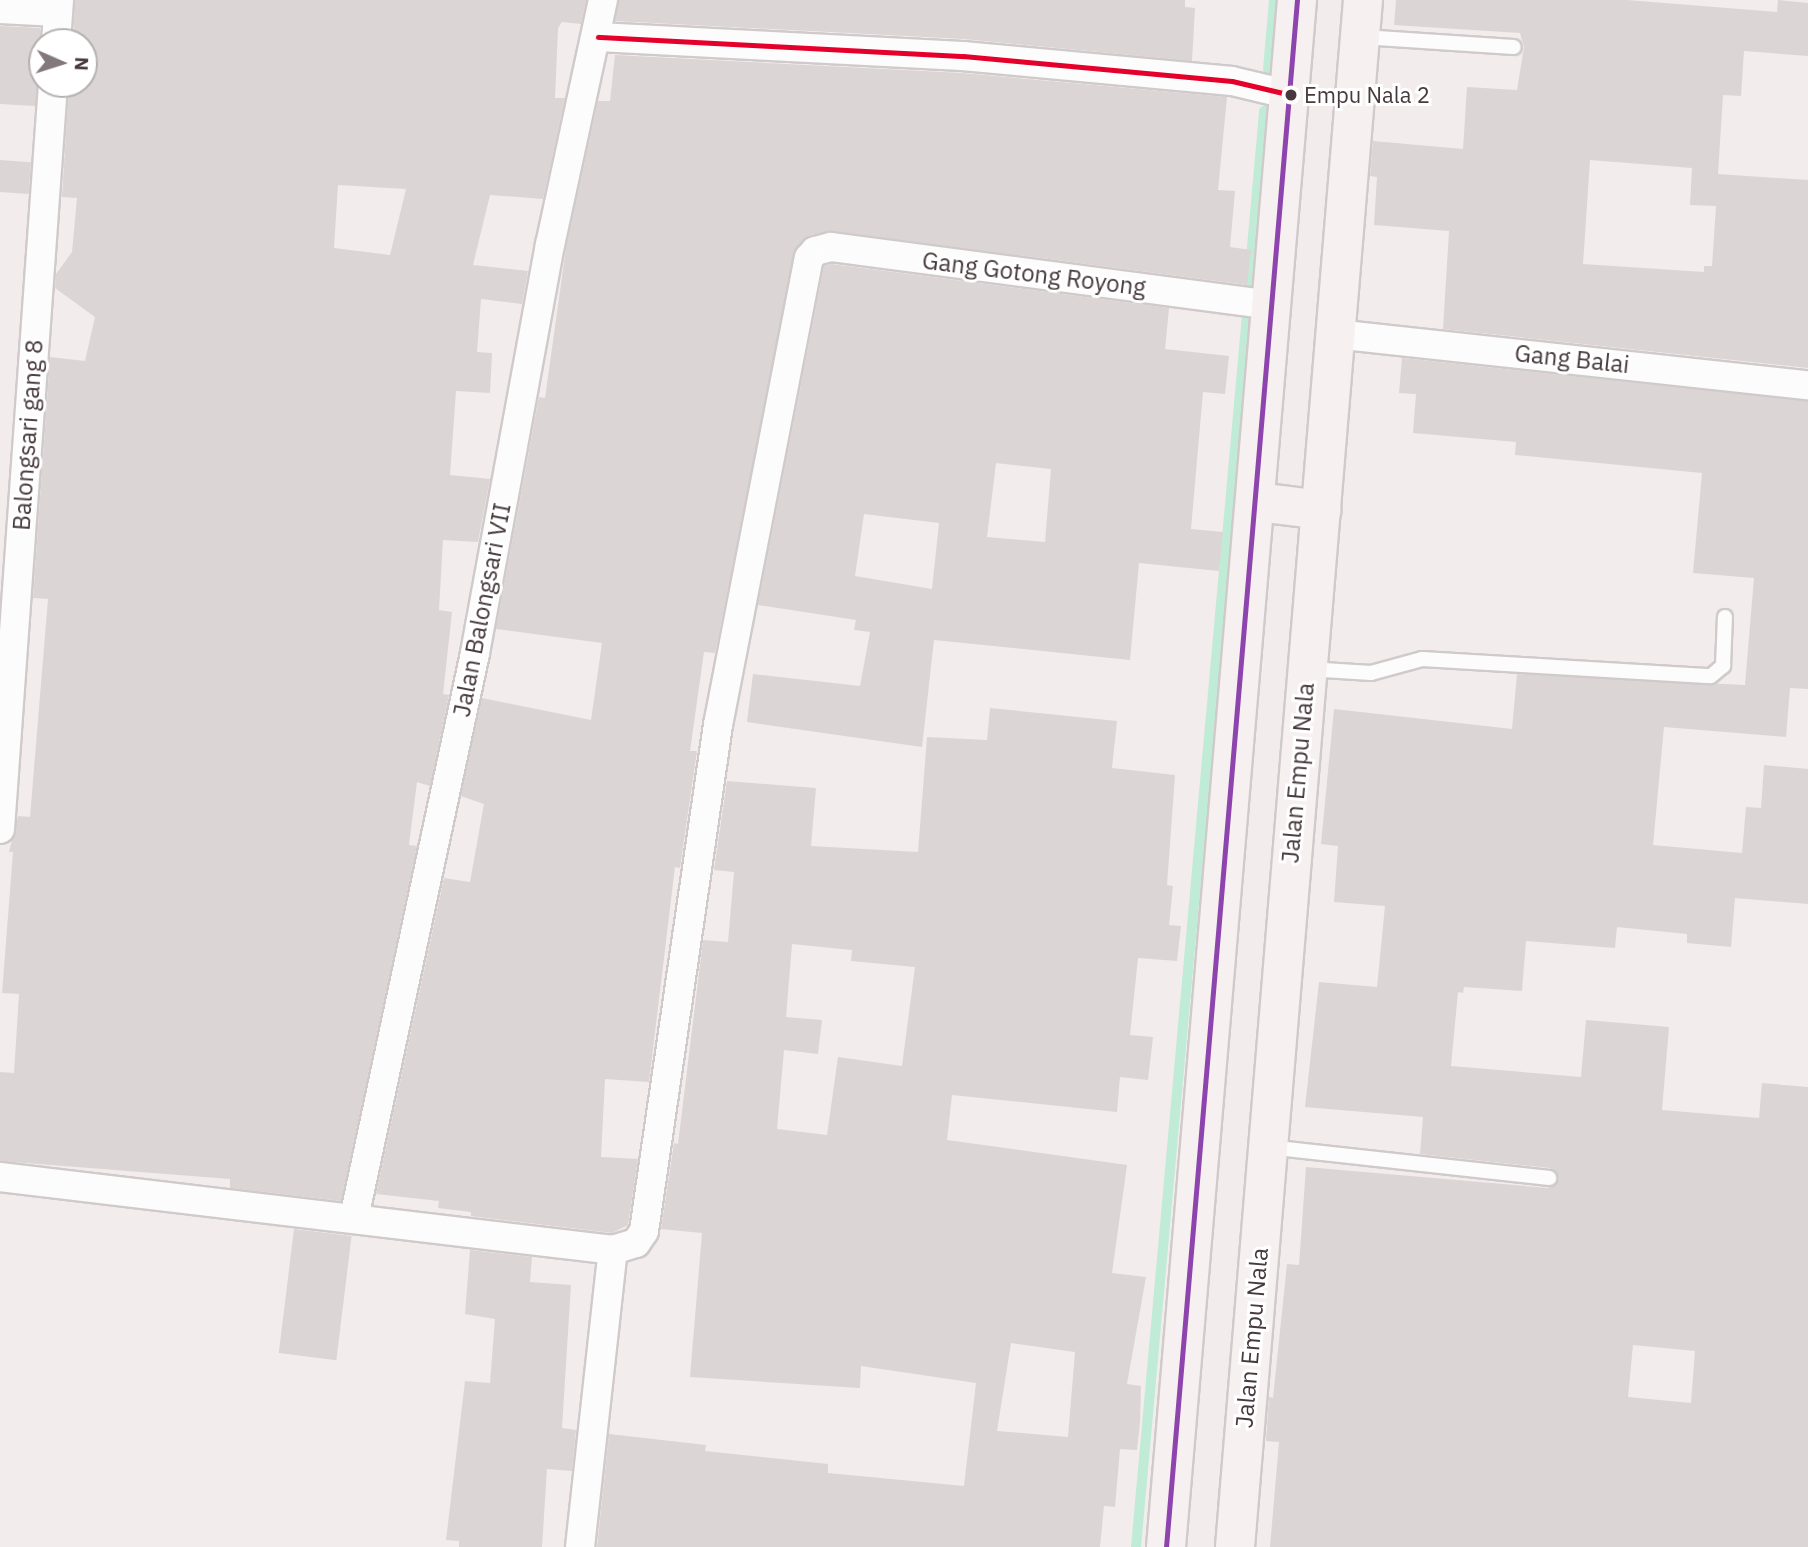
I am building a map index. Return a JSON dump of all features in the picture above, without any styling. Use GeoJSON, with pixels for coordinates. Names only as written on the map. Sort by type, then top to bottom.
{"type":"FeatureCollection","features":[{"type":"Feature","properties":{"kind":"main road"},"geometry":{"type":"LineString","coordinates":[[1166,1547],[1257,502],[1264,304],[1291,94],[1297,0]]}},
{"type":"Feature","properties":{"kind":"main road","name":"Jalan Empu Nala"},"geometry":{"type":"LineString","coordinates":[[1235,1547],[1362,18]]}},
{"type":"Feature","properties":{"kind":"main road"},"geometry":{"type":"LineString","coordinates":[[1257,502],[1322,510]]}},
{"type":"Feature","properties":{"kind":"street","name":"Jalan Balongsari VII"},"geometry":{"type":"LineString","coordinates":[[354,1218],[475,653],[550,244],[603,0]]}},
{"type":"Feature","properties":{"kind":"street"},"geometry":{"type":"LineString","coordinates":[[0,9],[59,6],[57,28]]}},
{"type":"Feature","properties":{"kind":"street"},"geometry":{"type":"LineString","coordinates":[[597,37],[963,56],[1232,81],[1291,94]]}},
{"type":"Feature","properties":{"kind":"street","name":"Balongsari gang 8"},"geometry":{"type":"LineString","coordinates":[[0,829],[52,98]]}},
{"type":"Feature","properties":{"kind":"street","name":"Gang Gotong Royong"},"geometry":{"type":"LineString","coordinates":[[613,1250],[636,1243],[644,1231],[718,725],[809,258],[815,251],[831,247],[1264,304]]}},
{"type":"Feature","properties":{"kind":"street","name":"Gang Balai"},"geometry":{"type":"LineString","coordinates":[[1335,334],[1808,384]]}},
{"type":"Feature","properties":{"kind":"street"},"geometry":{"type":"LineString","coordinates":[[0,1177],[613,1250],[580,1547]]}},
{"type":"Feature","properties":{"kind":"lane"},"geometry":{"type":"LineString","coordinates":[[1362,18],[1514,47]]}},
{"type":"Feature","properties":{"kind":"lane"},"geometry":{"type":"LineString","coordinates":[[1307,669],[1371,673],[1422,659],[1711,676],[1723,666],[1725,617]]}},
{"type":"Feature","properties":{"kind":"lane"},"geometry":{"type":"LineString","coordinates":[[1267,1146],[1549,1178]]}},
{"type":"Feature","properties":{"kind":"building"},"geometry":{"type":"Polygon","coordinates":[[[75,0],[586,0],[581,24],[562,22],[558,28],[555,98],[565,98],[543,199],[490,195],[473,265],[528,271],[522,304],[481,299],[477,352],[492,353],[490,393],[456,391],[450,475],[490,479],[478,542],[443,540],[439,610],[452,612],[443,694],[449,695],[430,786],[417,782],[409,845],[417,846],[341,1201],[230,1188],[230,1179],[0,1161],[0,1072],[14,1073],[19,994],[2,993],[13,852],[9,852],[18,816],[30,817],[48,599],[33,598],[50,357],[85,361],[95,317],[55,288],[56,274],[72,252],[77,198],[62,197],[68,98],[98,98],[98,28],[74,28],[75,0]],[[338,185],[334,248],[390,255],[406,189],[338,185]]]}},
{"type":"Feature","properties":{"kind":"building"},"geometry":{"type":"Polygon","coordinates":[[[619,0],[1185,0],[1185,7],[1195,8],[1192,61],[964,39],[615,21],[619,0]]]}},
{"type":"Feature","properties":{"kind":"building"},"geometry":{"type":"Polygon","coordinates":[[[1396,0],[1627,0],[1777,12],[1778,0],[1808,3],[1808,56],[1744,51],[1741,96],[1723,95],[1718,174],[1808,180],[1808,368],[1443,329],[1449,231],[1374,225],[1377,177],[1370,176],[1373,141],[1463,149],[1467,87],[1517,90],[1524,47],[1520,33],[1394,25],[1396,0]],[[1590,160],[1583,264],[1704,272],[1704,266],[1712,266],[1716,206],[1690,205],[1692,168],[1590,160]]]}},
{"type":"Feature","properties":{"kind":"building"},"geometry":{"type":"Polygon","coordinates":[[[0,26],[40,28],[28,28],[28,98],[37,98],[35,106],[0,104],[0,26]]]}},
{"type":"Feature","properties":{"kind":"building"},"geometry":{"type":"Polygon","coordinates":[[[615,55],[962,73],[1227,97],[1218,190],[1235,191],[1230,247],[1251,250],[1247,285],[833,231],[810,235],[796,248],[715,653],[704,652],[690,751],[697,751],[680,868],[675,867],[649,1082],[605,1079],[601,1157],[638,1159],[628,1225],[612,1233],[471,1216],[471,1212],[438,1208],[439,1201],[376,1194],[444,878],[470,882],[484,804],[461,796],[482,698],[591,720],[602,643],[496,629],[539,397],[545,398],[566,248],[598,101],[610,101],[615,55]]]}},
{"type":"Feature","properties":{"kind":"building"},"geometry":{"type":"Polygon","coordinates":[[[0,160],[31,162],[29,194],[0,192],[0,160]]]}},
{"type":"Feature","properties":{"kind":"building"},"geometry":{"type":"Polygon","coordinates":[[[832,264],[1169,308],[1165,349],[1229,356],[1225,394],[1203,392],[1191,529],[1223,532],[1219,571],[1139,563],[1130,660],[934,640],[922,747],[747,722],[753,674],[860,686],[870,632],[854,630],[856,620],[758,605],[824,266],[832,264]],[[996,463],[987,537],[1045,542],[1051,469],[996,463]],[[864,514],[855,576],[932,589],[939,523],[864,514]]]}},
{"type":"Feature","properties":{"kind":"building"},"geometry":{"type":"Polygon","coordinates":[[[1402,358],[1808,401],[1808,689],[1790,688],[1786,737],[1664,727],[1653,845],[1742,853],[1746,807],[1761,808],[1764,765],[1808,769],[1808,904],[1735,898],[1731,947],[1687,943],[1687,934],[1617,927],[1615,948],[1526,941],[1522,991],[1464,987],[1463,993],[1458,992],[1451,1066],[1581,1077],[1586,1020],[1669,1027],[1662,1110],[1759,1118],[1762,1083],[1808,1087],[1808,1547],[1270,1547],[1279,1442],[1266,1441],[1269,1397],[1273,1398],[1287,1264],[1299,1265],[1306,1167],[1548,1188],[1559,1178],[1550,1168],[1420,1154],[1423,1117],[1305,1107],[1319,982],[1377,987],[1385,906],[1334,902],[1338,846],[1321,844],[1334,709],[1512,729],[1517,674],[1745,685],[1754,578],[1693,573],[1702,473],[1515,455],[1516,442],[1413,433],[1416,394],[1399,393],[1402,358]],[[1633,1345],[1628,1397],[1691,1403],[1695,1351],[1633,1345]]]}},
{"type":"Feature","properties":{"kind":"building"},"geometry":{"type":"Polygon","coordinates":[[[990,708],[1117,721],[1112,768],[1175,775],[1167,885],[1173,886],[1169,925],[1181,926],[1177,961],[1138,958],[1130,1035],[1153,1037],[1148,1080],[1120,1077],[1117,1112],[952,1095],[947,1140],[1127,1165],[1112,1273],[1146,1277],[1127,1384],[1141,1386],[1140,1423],[1137,1450],[1120,1449],[1115,1507],[1104,1506],[1100,1547],[597,1547],[609,1434],[706,1445],[705,1451],[828,1464],[828,1473],[964,1486],[976,1383],[861,1366],[860,1388],[690,1377],[702,1233],[661,1229],[674,1143],[678,1144],[703,940],[728,942],[734,872],[714,870],[727,781],[816,788],[811,846],[918,852],[927,737],[987,740],[990,708]],[[792,944],[786,1017],[822,1020],[818,1054],[784,1050],[777,1129],[827,1135],[838,1057],[902,1066],[915,967],[851,961],[852,950],[792,944]],[[1011,1343],[997,1431],[1068,1437],[1075,1352],[1011,1343]]]}},
{"type":"Feature","properties":{"kind":"building"},"geometry":{"type":"Polygon","coordinates":[[[294,1229],[352,1236],[336,1360],[279,1353],[294,1229]]]}},
{"type":"Feature","properties":{"kind":"building"},"geometry":{"type":"Polygon","coordinates":[[[470,1250],[532,1257],[530,1282],[571,1285],[562,1428],[576,1430],[572,1471],[547,1469],[542,1547],[459,1547],[459,1541],[446,1540],[465,1381],[490,1383],[495,1319],[465,1314],[470,1250]]]}},
{"type":"Feature","properties":{"kind":"waterway"},"geometry":{"type":"LineString","coordinates":[[1268,69],[1274,0]]}},
{"type":"Feature","properties":{"kind":"waterway"},"geometry":{"type":"LineString","coordinates":[[1248,292],[1264,111]]}},
{"type":"Feature","properties":{"kind":"waterway"},"geometry":{"type":"LineString","coordinates":[[1136,1547],[1247,316]]}},
{"type":"Feature","properties":{"kind":"transit line"},"geometry":{"type":"LineString","coordinates":[[1166,1547],[1297,0]]}},
{"type":"Feature","properties":{"kind":"transit line"},"geometry":{"type":"LineString","coordinates":[[598,37],[963,56],[1232,81],[1291,95]]}},
{"type":"Feature","properties":{"kind":"place","name":"Empu Nala 2"},"geometry":{"type":"Point","coordinates":[1291,95]}}]}
